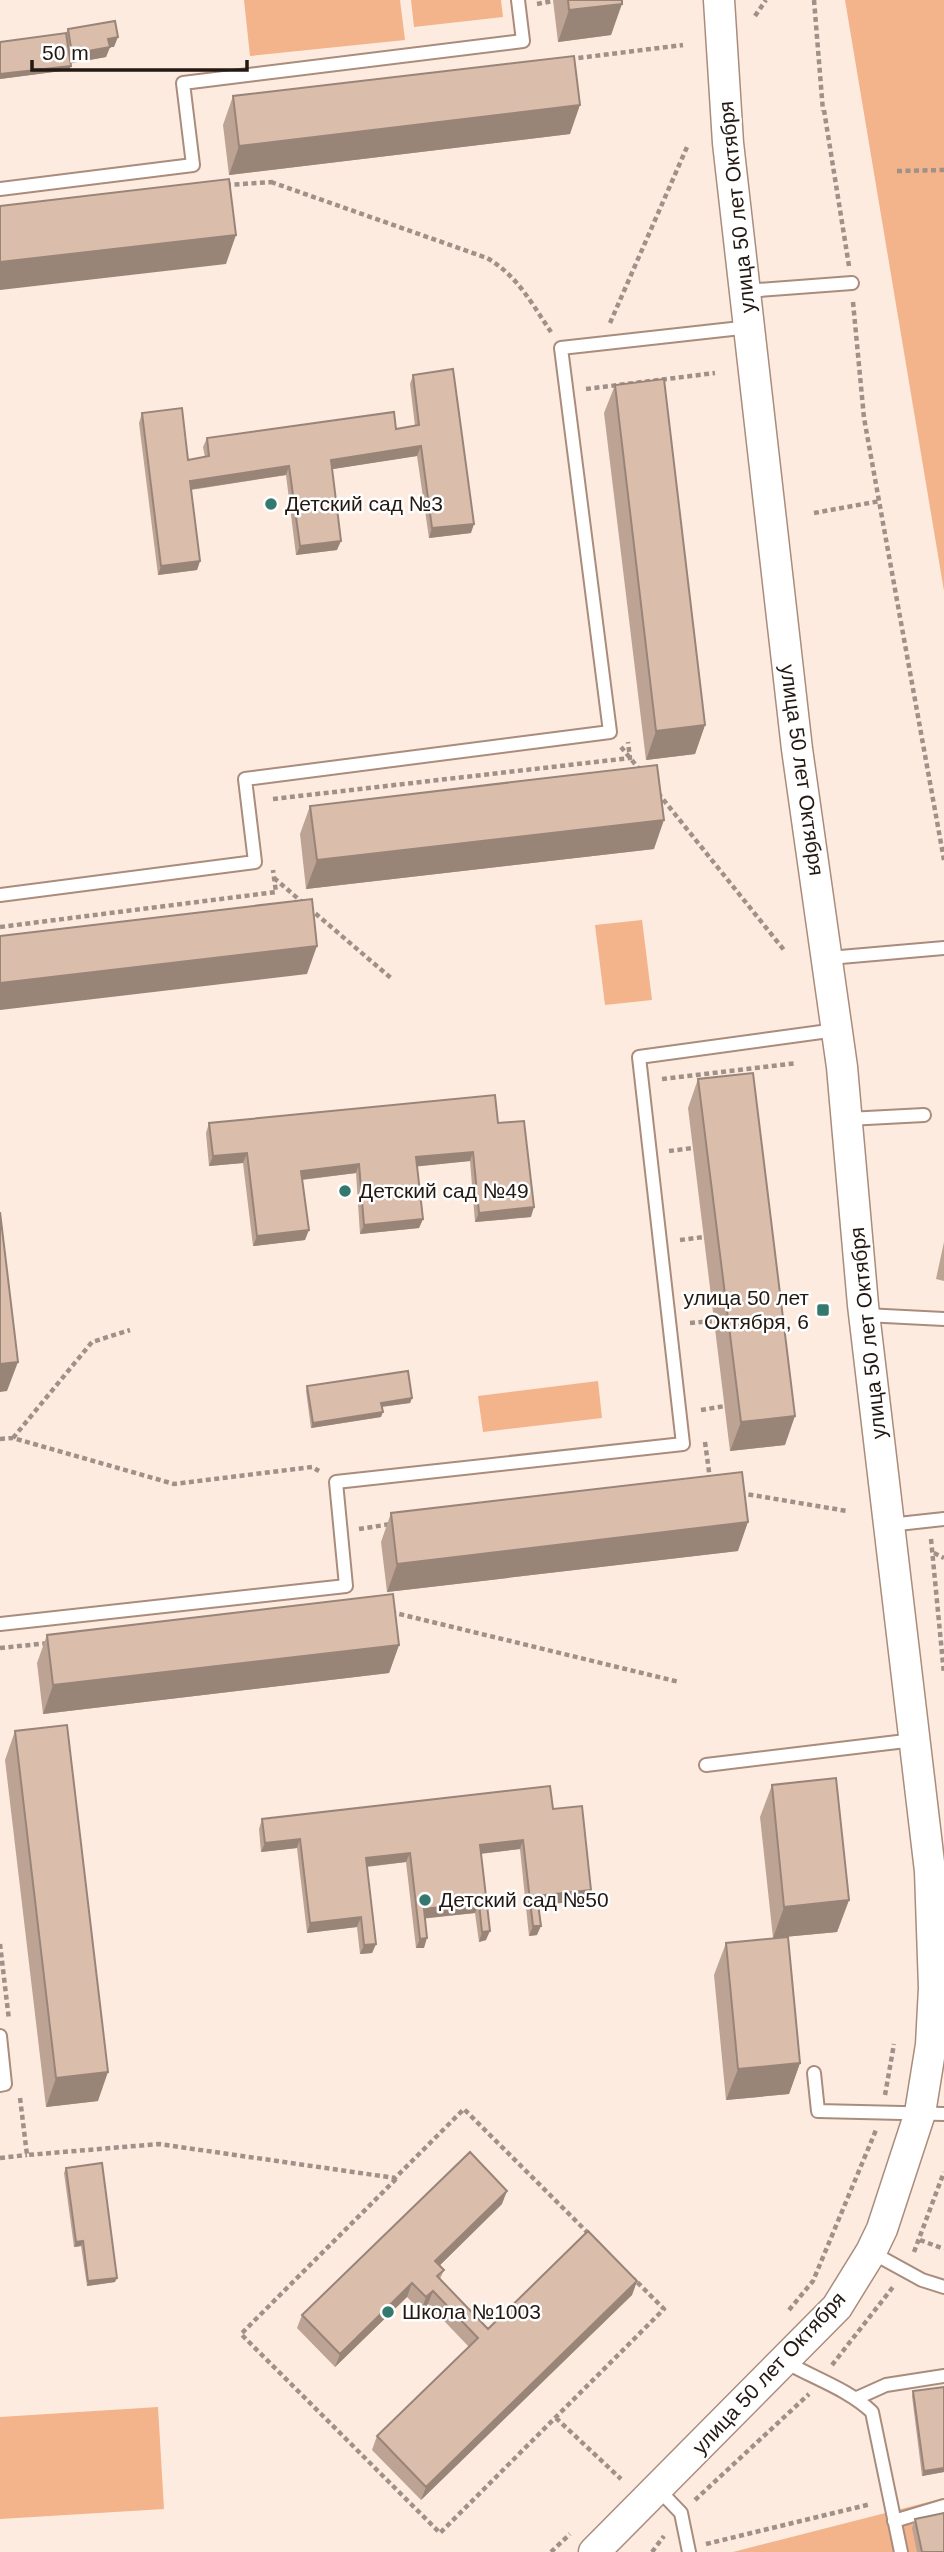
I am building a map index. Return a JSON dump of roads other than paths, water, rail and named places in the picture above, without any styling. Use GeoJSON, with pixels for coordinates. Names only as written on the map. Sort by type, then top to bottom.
{"type":"FeatureCollection","features":[{"type":"Feature","properties":{"kind":"street","name":"улица 50 лет Октября"},"geometry":{"type":"LineString","coordinates":[[594,2552],[837,2307],[871,2252],[932,2113],[931,2045],[937,1871],[915,1740],[864,1315],[847,1119],[829,958],[797,749],[728,143],[719,0]]}},
{"type":"Feature","properties":{"kind":"lane"},"geometry":{"type":"LineString","coordinates":[[0,189],[193,165],[183,83],[523,41],[518,0]]}},
{"type":"Feature","properties":{"kind":"lane"},"geometry":{"type":"LineString","coordinates":[[746,291],[852,283]]}},
{"type":"Feature","properties":{"kind":"lane"},"geometry":{"type":"LineString","coordinates":[[0,895],[255,862],[244,779],[610,732],[561,348],[750,327]]}},
{"type":"Feature","properties":{"kind":"lane"},"geometry":{"type":"LineString","coordinates":[[829,958],[944,948]]}},
{"type":"Feature","properties":{"kind":"lane"},"geometry":{"type":"LineString","coordinates":[[0,1625],[346,1586],[336,1482],[682,1444],[639,1057],[836,1030]]}},
{"type":"Feature","properties":{"kind":"lane"},"geometry":{"type":"LineString","coordinates":[[847,1119],[925,1115]]}},
{"type":"Feature","properties":{"kind":"lane"},"geometry":{"type":"LineString","coordinates":[[864,1315],[944,1319]]}},
{"type":"Feature","properties":{"kind":"lane"},"geometry":{"type":"LineString","coordinates":[[889,1525],[944,1520]]}},
{"type":"Feature","properties":{"kind":"lane"},"geometry":{"type":"LineString","coordinates":[[706,1765],[915,1740]]}},
{"type":"Feature","properties":{"kind":"lane"},"geometry":{"type":"LineString","coordinates":[[0,2036],[5,2084],[0,2085]]}},
{"type":"Feature","properties":{"kind":"lane"},"geometry":{"type":"LineString","coordinates":[[814,2073],[818,2111],[932,2113]]}},
{"type":"Feature","properties":{"kind":"lane"},"geometry":{"type":"LineString","coordinates":[[871,2252],[922,2280],[944,2287]]}},
{"type":"Feature","properties":{"kind":"lane"},"geometry":{"type":"LineString","coordinates":[[784,2361],[819,2382],[857,2398],[872,2412],[901,2552]]}},
{"type":"Feature","properties":{"kind":"lane"},"geometry":{"type":"LineString","coordinates":[[857,2398],[886,2385],[944,2376]]}},
{"type":"Feature","properties":{"kind":"lane"},"geometry":{"type":"LineString","coordinates":[[658,2489],[681,2513],[689,2551]]}},
{"type":"Feature","properties":{"kind":"lane"},"geometry":{"type":"LineString","coordinates":[[894,2521],[944,2506]]}},
{"type":"Feature","properties":{"kind":"place","name":"Детский сад №3"},"geometry":{"type":"Point","coordinates":[271,504]}},
{"type":"Feature","properties":{"kind":"place","name":"Детский сад №49"},"geometry":{"type":"Point","coordinates":[345,1191]}},
{"type":"Feature","properties":{"kind":"place","name":"улица 50 лет Октября, 6"},"geometry":{"type":"Point","coordinates":[823,1310]}},
{"type":"Feature","properties":{"kind":"place","name":"Детский сад №50"},"geometry":{"type":"Point","coordinates":[425,1900]}},
{"type":"Feature","properties":{"kind":"place","name":"Школа №1003"},"geometry":{"type":"Point","coordinates":[388,2312]}}]}
